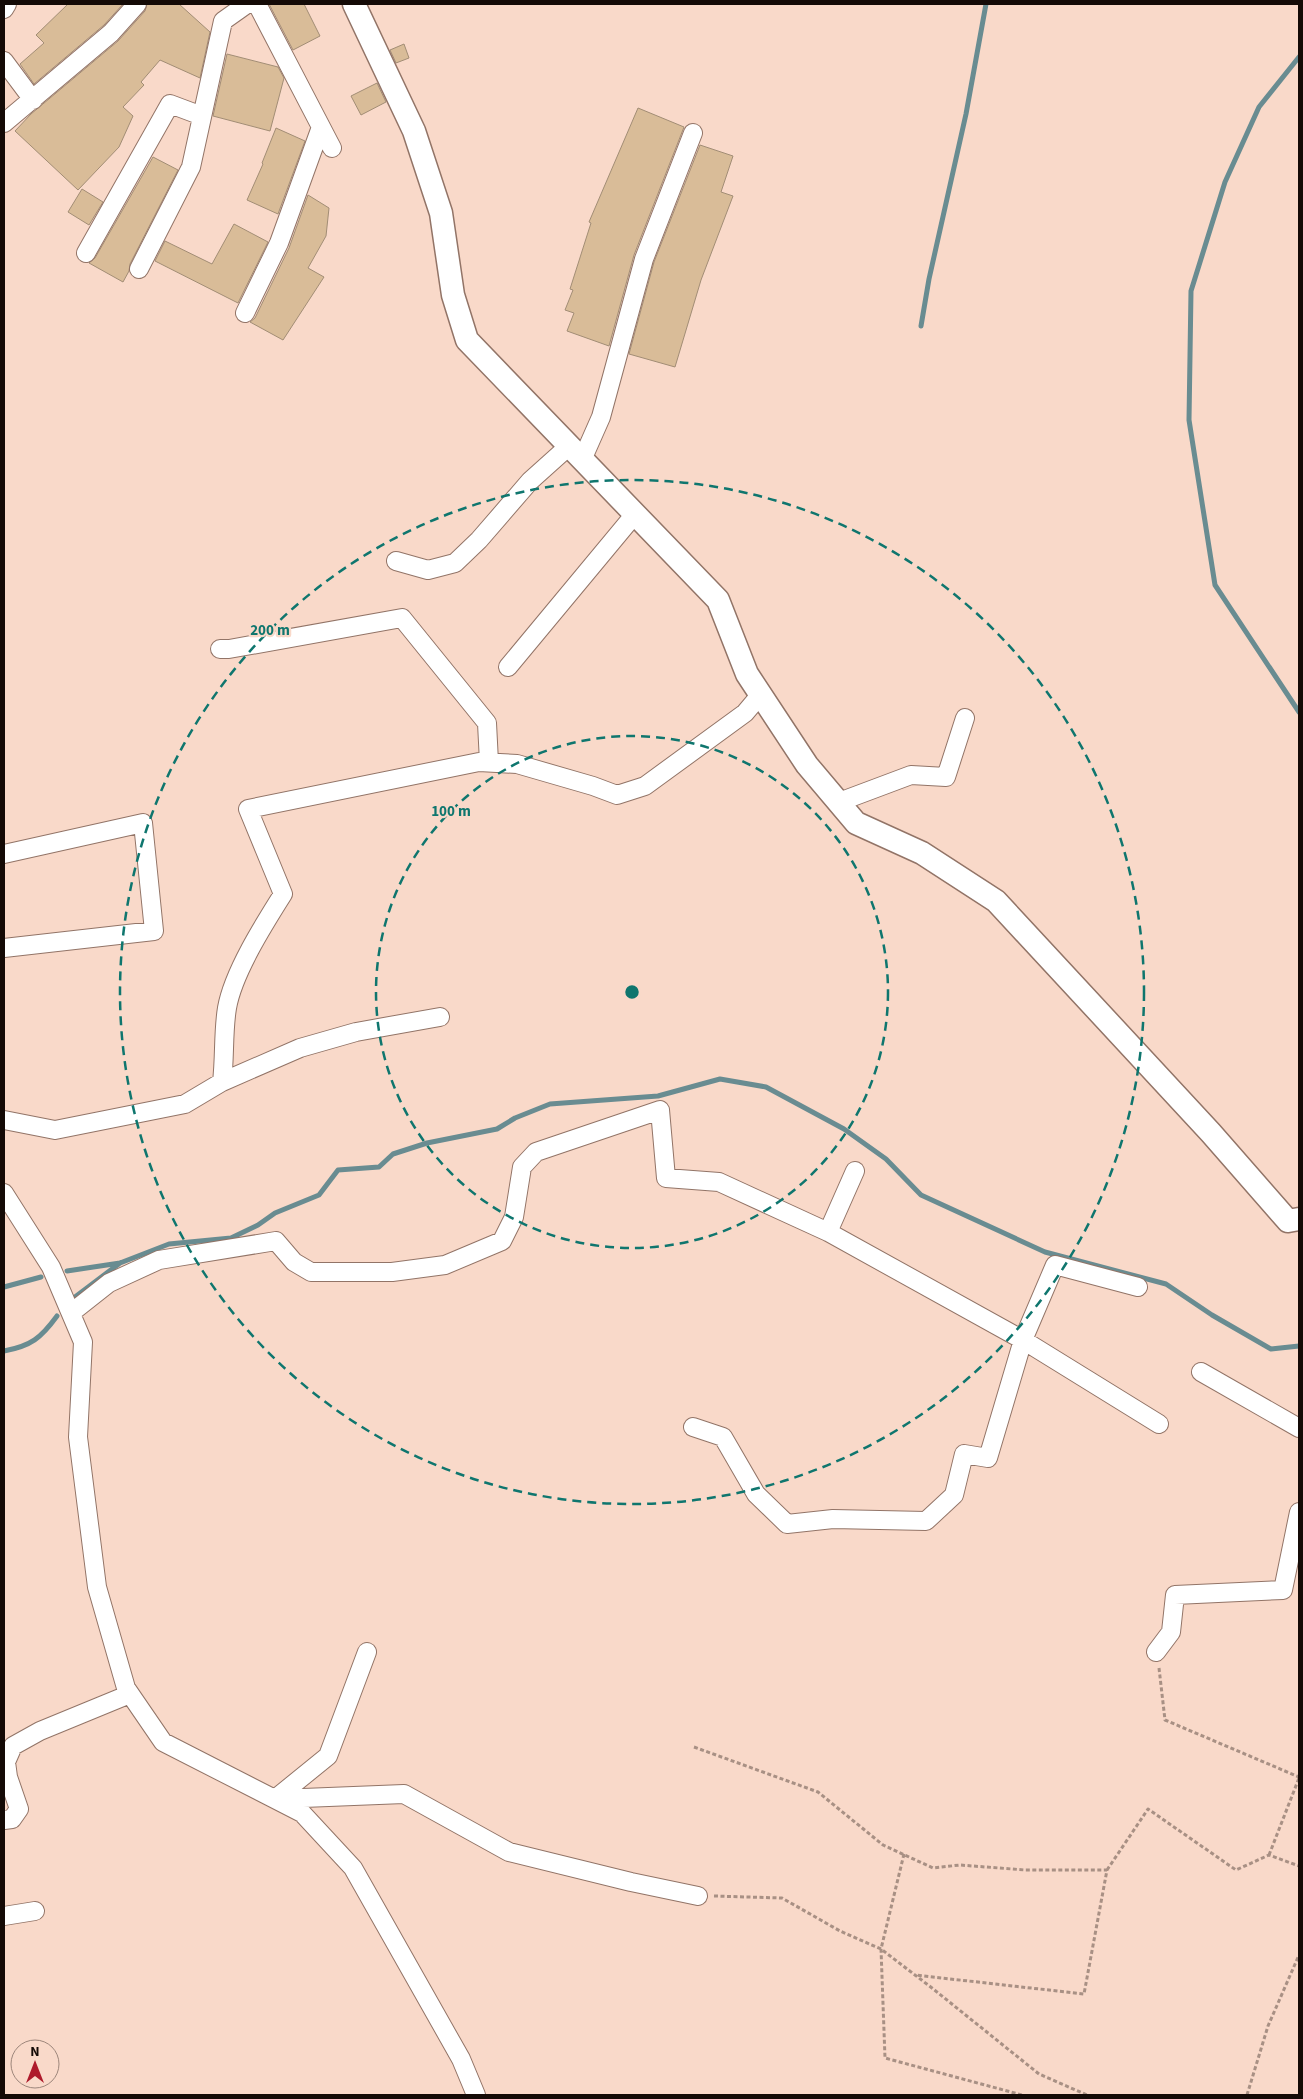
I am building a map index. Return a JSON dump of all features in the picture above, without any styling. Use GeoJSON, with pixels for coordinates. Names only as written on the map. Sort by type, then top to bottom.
{"type":"FeatureCollection","features":[{"type":"Feature","properties":{"kind":"street"},"geometry":{"type":"LineString","coordinates":[[4,9],[7,4]]}},
{"type":"Feature","properties":{"kind":"street"},"geometry":{"type":"LineString","coordinates":[[4,123],[111,33],[137,4]]}},
{"type":"Feature","properties":{"kind":"street"},"geometry":{"type":"LineString","coordinates":[[139,269],[191,167],[223,21],[247,4]]}},
{"type":"Feature","properties":{"kind":"street"},"geometry":{"type":"LineString","coordinates":[[257,4],[332,148]]}},
{"type":"Feature","properties":{"kind":"street"},"geometry":{"type":"LineString","coordinates":[[354,4],[414,131],[441,213],[453,296],[467,340],[718,600],[747,674],[807,765],[856,823],[922,852],[996,901],[1211,1133],[1288,1221],[1299,1218]]}},
{"type":"Feature","properties":{"kind":"street"},"geometry":{"type":"LineString","coordinates":[[4,61],[33,100]]}},
{"type":"Feature","properties":{"kind":"street"},"geometry":{"type":"LineString","coordinates":[[86,253],[170,104],[202,116]]}},
{"type":"Feature","properties":{"kind":"street"},"geometry":{"type":"LineString","coordinates":[[245,313],[279,243],[321,127]]}},
{"type":"Feature","properties":{"kind":"street"},"geometry":{"type":"LineString","coordinates":[[396,561],[428,570],[455,563],[479,540],[530,481],[576,453],[601,417],[644,259],[693,133]]}},
{"type":"Feature","properties":{"kind":"street"},"geometry":{"type":"LineString","coordinates":[[508,667],[635,514]]}},
{"type":"Feature","properties":{"kind":"street"},"geometry":{"type":"LineString","coordinates":[[220,649],[229,649],[402,618],[487,723],[489,762]]}},
{"type":"Feature","properties":{"kind":"street"},"geometry":{"type":"LineString","coordinates":[[222,1082],[227,1008],[237,979],[257,935],[283,894],[248,809],[479,762],[517,764],[594,786],[617,796],[645,786],[745,713],[761,694]]}},
{"type":"Feature","properties":{"kind":"street"},"geometry":{"type":"LineString","coordinates":[[839,802],[911,775],[946,777],[965,718]]}},
{"type":"Feature","properties":{"kind":"street"},"geometry":{"type":"LineString","coordinates":[[4,854],[143,823],[154,931],[4,948]]}},
{"type":"Feature","properties":{"kind":"street"},"geometry":{"type":"LineString","coordinates":[[4,1120],[55,1130],[185,1104],[222,1082],[300,1048],[356,1032],[440,1017]]}},
{"type":"Feature","properties":{"kind":"street"},"geometry":{"type":"LineString","coordinates":[[71,1313],[109,1283],[159,1260],[276,1241],[294,1262],[310,1272],[392,1272],[445,1265],[502,1241],[514,1217],[522,1167],[536,1152],[660,1110],[666,1178],[719,1182],[828,1232],[1023,1340],[1159,1424]]}},
{"type":"Feature","properties":{"kind":"street"},"geometry":{"type":"LineString","coordinates":[[828,1232],[855,1171]]}},
{"type":"Feature","properties":{"kind":"street"},"geometry":{"type":"LineString","coordinates":[[4,1193],[51,1266],[83,1342],[78,1437],[97,1587],[126,1688],[163,1742],[302,1813],[353,1868],[461,2059],[476,2095]]}},
{"type":"Feature","properties":{"kind":"street"},"geometry":{"type":"LineString","coordinates":[[694,1427],[723,1436],[756,1494],[787,1524],[833,1518],[926,1521],[954,1495],[964,1454],[988,1458],[1023,1340],[1055,1265],[1138,1287]]}},
{"type":"Feature","properties":{"kind":"street"},"geometry":{"type":"LineString","coordinates":[[1201,1372],[1299,1428]]}},
{"type":"Feature","properties":{"kind":"street"},"geometry":{"type":"LineString","coordinates":[[1156,1652],[1171,1632],[1175,1595],[1284,1590],[1299,1512]]}},
{"type":"Feature","properties":{"kind":"street"},"geometry":{"type":"LineString","coordinates":[[275,1799],[328,1756],[366,1652]]}},
{"type":"Feature","properties":{"kind":"street"},"geometry":{"type":"LineString","coordinates":[[4,1820],[12,1819],[20,1809],[8,1777],[6,1762],[13,1746],[40,1730],[130,1694]]}},
{"type":"Feature","properties":{"kind":"street"},"geometry":{"type":"LineString","coordinates":[[275,1799],[404,1794],[509,1852],[630,1882],[698,1896]]}},
{"type":"Feature","properties":{"kind":"street"},"geometry":{"type":"LineString","coordinates":[[4,1916],[35,1911]]}},
{"type":"Feature","properties":{"kind":"path"},"geometry":{"type":"LineString","coordinates":[[915,1976],[1084,1994],[1107,1870],[1148,1809],[1236,1870],[1269,1855],[1299,1777],[1166,1720],[1156,1652]]}},
{"type":"Feature","properties":{"kind":"path"},"geometry":{"type":"LineString","coordinates":[[694,1747],[818,1792],[883,1845],[933,1868],[960,1865],[1025,1870],[1107,1870]]}},
{"type":"Feature","properties":{"kind":"path"},"geometry":{"type":"LineString","coordinates":[[904,1854],[881,1949],[885,2058],[1022,2095]]}},
{"type":"Feature","properties":{"kind":"path"},"geometry":{"type":"LineString","coordinates":[[1269,1855],[1299,1866]]}},
{"type":"Feature","properties":{"kind":"path"},"geometry":{"type":"LineString","coordinates":[[698,1896],[782,1898],[840,1931],[881,1949],[1039,2074],[1087,2095]]}},
{"type":"Feature","properties":{"kind":"path"},"geometry":{"type":"LineString","coordinates":[[1247,2095],[1268,2026],[1299,1955]]}},
{"type":"Feature","properties":{"kind":"building"},"geometry":{"type":"Polygon","coordinates":[[[68,4],[123,4],[104,25],[34,84],[20,64],[44,43],[36,35],[68,4]]]}},
{"type":"Feature","properties":{"kind":"building"},"geometry":{"type":"Polygon","coordinates":[[[147,4],[179,4],[210,32],[200,78],[160,60],[141,82],[144,85],[123,107],[133,116],[119,147],[78,190],[15,131],[31,114],[118,41],[145,11],[147,4]]]}},
{"type":"Feature","properties":{"kind":"building"},"geometry":{"type":"Polygon","coordinates":[[[269,4],[304,4],[320,36],[293,50],[269,4]]]}},
{"type":"Feature","properties":{"kind":"building"},"geometry":{"type":"Polygon","coordinates":[[[404,44],[409,58],[396,63],[390,50],[404,44]]]}},
{"type":"Feature","properties":{"kind":"building"},"geometry":{"type":"Polygon","coordinates":[[[227,54],[278,67],[284,78],[270,131],[213,116],[227,54]]]}},
{"type":"Feature","properties":{"kind":"building"},"geometry":{"type":"Polygon","coordinates":[[[377,83],[386,102],[361,115],[351,96],[377,83]]]}},
{"type":"Feature","properties":{"kind":"building"},"geometry":{"type":"Polygon","coordinates":[[[638,108],[684,127],[634,255],[609,346],[567,331],[574,313],[565,310],[573,290],[570,289],[591,223],[589,222],[638,108]]]}},
{"type":"Feature","properties":{"kind":"building"},"geometry":{"type":"Polygon","coordinates":[[[276,128],[305,141],[278,214],[247,200],[276,128]]]}},
{"type":"Feature","properties":{"kind":"building"},"geometry":{"type":"Polygon","coordinates":[[[700,145],[733,156],[721,192],[733,196],[701,280],[675,367],[629,354],[654,262],[700,145]]]}},
{"type":"Feature","properties":{"kind":"building"},"geometry":{"type":"Polygon","coordinates":[[[153,157],[178,170],[130,264],[129,271],[123,282],[89,263],[95,258],[153,157]]]}},
{"type":"Feature","properties":{"kind":"building"},"geometry":{"type":"Polygon","coordinates":[[[82,189],[103,202],[89,225],[68,212],[82,189]]]}},
{"type":"Feature","properties":{"kind":"building"},"geometry":{"type":"Polygon","coordinates":[[[308,195],[329,208],[326,236],[308,268],[324,277],[283,340],[250,322],[255,318],[289,248],[308,195]]]}},
{"type":"Feature","properties":{"kind":"building"},"geometry":{"type":"Polygon","coordinates":[[[234,224],[268,242],[238,303],[155,261],[165,241],[212,264],[234,224]]]}},
{"type":"Feature","properties":{"kind":"waterway"},"geometry":{"type":"LineString","coordinates":[[921,326],[929,279],[966,114],[986,4]]}},
{"type":"Feature","properties":{"kind":"waterway"},"geometry":{"type":"LineString","coordinates":[[1299,57],[1259,107],[1225,182],[1191,291],[1189,420],[1215,585],[1299,712]]}},
{"type":"Feature","properties":{"kind":"waterway"},"geometry":{"type":"LineString","coordinates":[[67,1271],[120,1263],[169,1244],[231,1238],[258,1225],[275,1213],[319,1195],[338,1170],[379,1167],[393,1154],[427,1143],[497,1129],[515,1118],[550,1104],[658,1096],[720,1079],[766,1087],[844,1129],[886,1159],[921,1195],[1045,1252],[1166,1284],[1212,1315],[1271,1349],[1299,1346]]}},
{"type":"Feature","properties":{"kind":"waterway"},"geometry":{"type":"LineString","coordinates":[[75,1297],[120,1263]]}},
{"type":"Feature","properties":{"kind":"waterway"},"geometry":{"type":"LineString","coordinates":[[4,1287],[41,1277]]}},
{"type":"Feature","properties":{"kind":"waterway"},"geometry":{"type":"LineString","coordinates":[[4,1351],[21,1347],[35,1340],[57,1316]]}}]}
